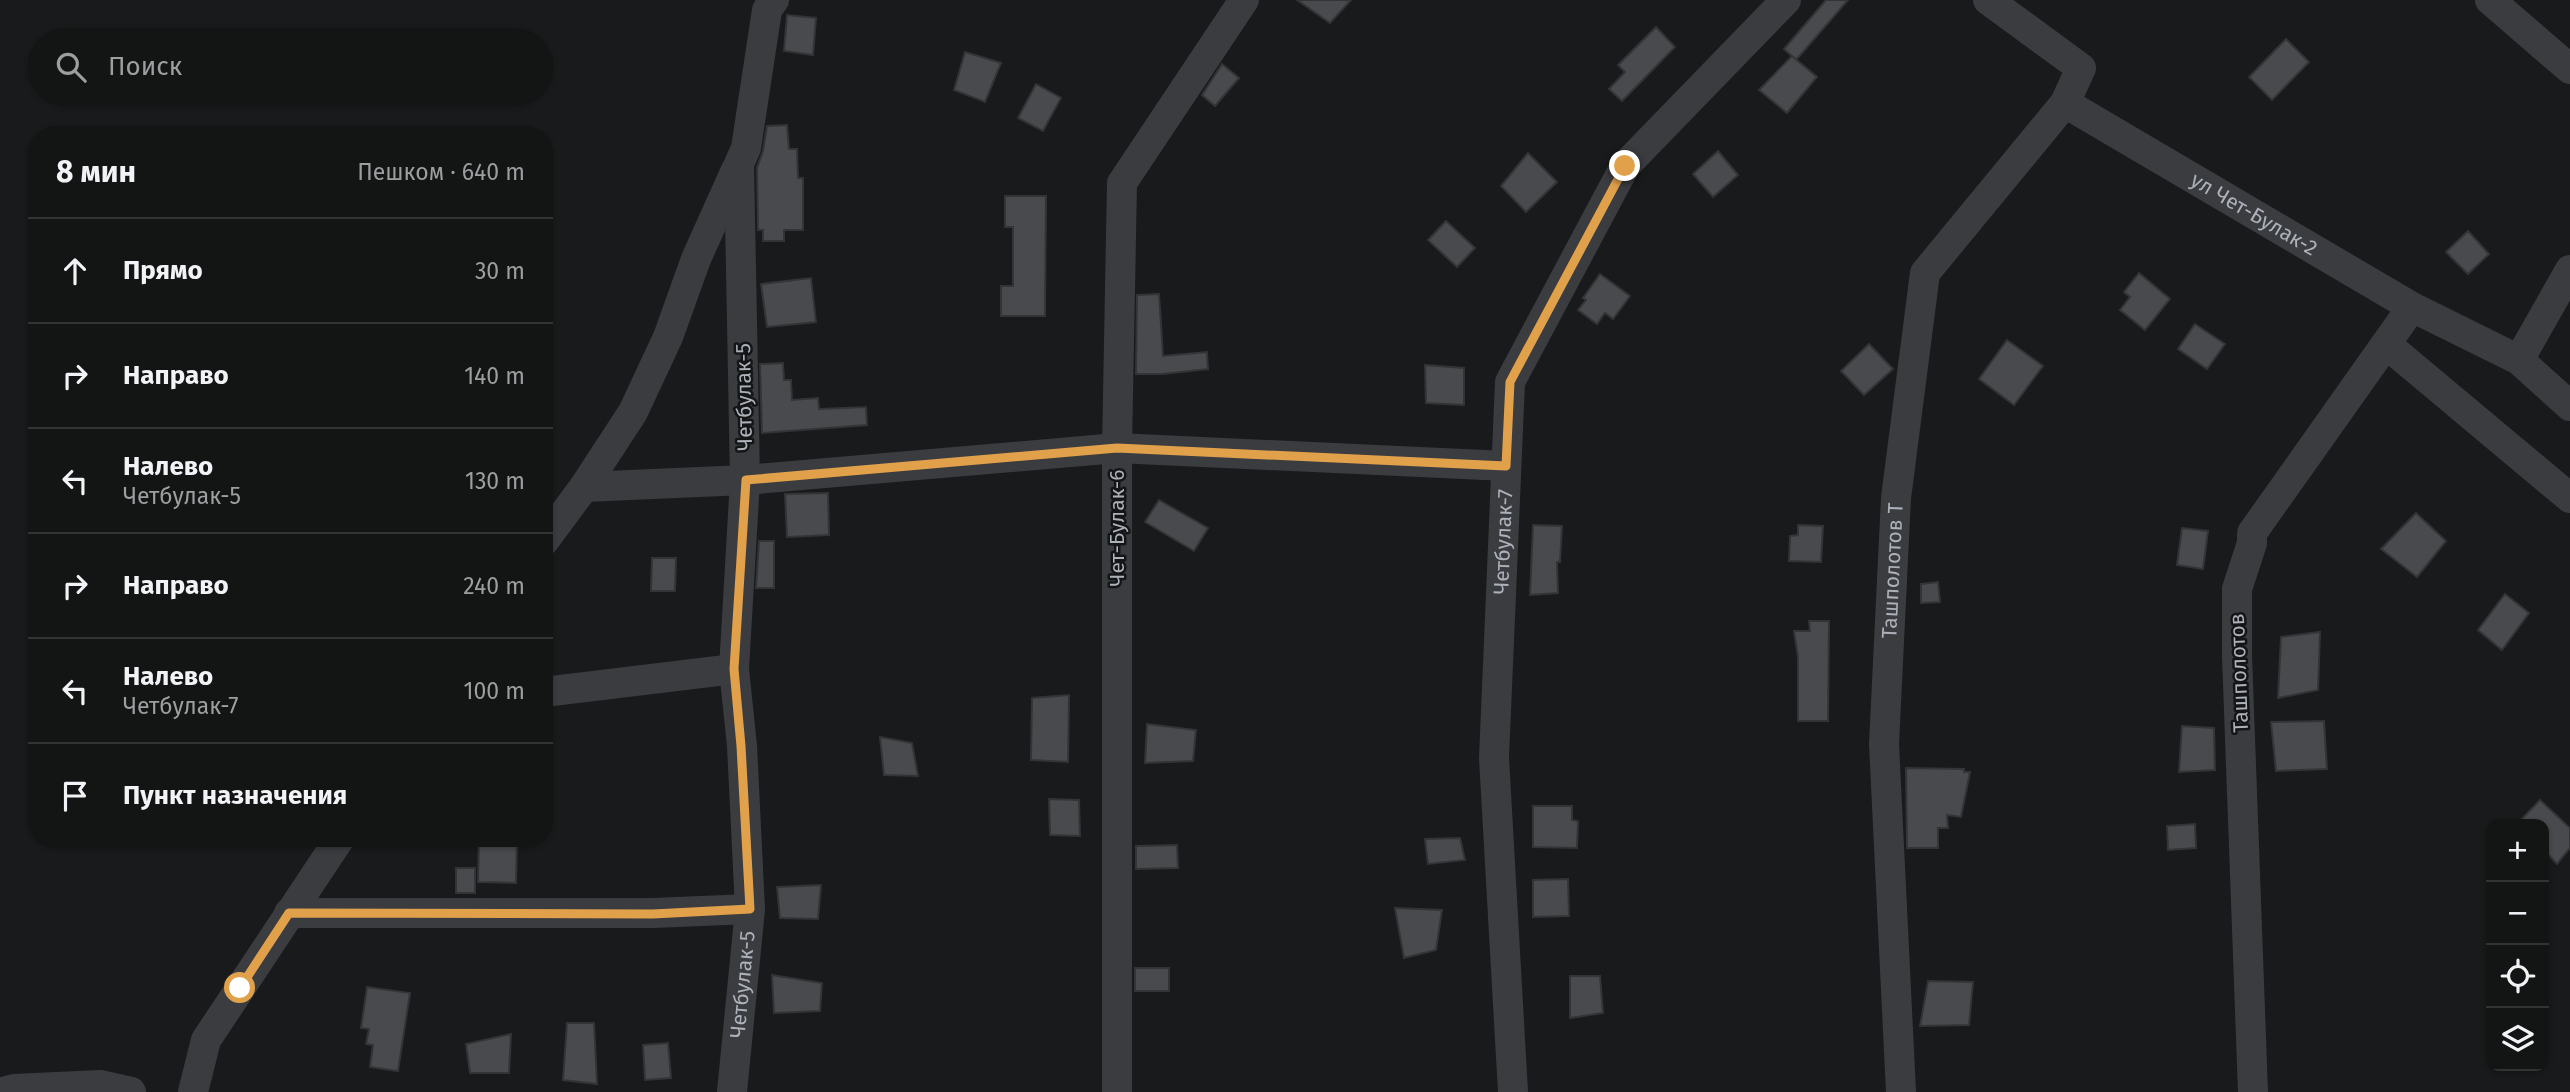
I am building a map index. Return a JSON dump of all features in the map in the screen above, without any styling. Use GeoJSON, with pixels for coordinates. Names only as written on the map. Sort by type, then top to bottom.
{"type":"FeatureCollection","features":[{"type":"Feature","properties":{"kind":"street","name":"Четбулак-5"},"geometry":{"type":"LineString","coordinates":[[732,1092],[750,909],[734,669],[746,480],[739,164],[746,148],[767,10],[775,0]]}},
{"type":"Feature","properties":{"kind":"street","name":"Чет-Булак-6"},"geometry":{"type":"LineString","coordinates":[[1117,1092],[1117,448],[1122,183],[1244,0]]}},
{"type":"Feature","properties":{"kind":"street","name":"Четбулак-7"},"geometry":{"type":"LineString","coordinates":[[1513,1092],[1494,758],[1510,382],[1625,166],[1786,0]]}},
{"type":"Feature","properties":{"kind":"street"},"geometry":{"type":"LineString","coordinates":[[1988,0],[2081,68],[2065,103]]}},
{"type":"Feature","properties":{"kind":"street"},"geometry":{"type":"LineString","coordinates":[[2502,5],[2570,69]]}},
{"type":"Feature","properties":{"kind":"street","name":"ул Чет-Булак-2"},"geometry":{"type":"LineString","coordinates":[[2065,103],[2412,307],[2519,360],[2570,407]]}},
{"type":"Feature","properties":{"kind":"street","name":"Ташполотов Т"},"geometry":{"type":"LineString","coordinates":[[1901,1092],[1884,744],[1896,498],[1925,274],[2065,103]]}},
{"type":"Feature","properties":{"kind":"street"},"geometry":{"type":"LineString","coordinates":[[553,529],[584,487],[639,399],[668,337],[696,259],[739,164]]}},
{"type":"Feature","properties":{"kind":"street"},"geometry":{"type":"LineString","coordinates":[[2519,360],[2570,270]]}},
{"type":"Feature","properties":{"kind":"street","name":"Ташполотов"},"geometry":{"type":"LineString","coordinates":[[2253,1092],[2236,589],[2252,543],[2252,533],[2412,307]]}},
{"type":"Feature","properties":{"kind":"street"},"geometry":{"type":"LineString","coordinates":[[2386,344],[2570,498]]}},
{"type":"Feature","properties":{"kind":"street"},"geometry":{"type":"LineString","coordinates":[[584,487],[746,480],[1117,448],[1506,466]]}},
{"type":"Feature","properties":{"kind":"street"},"geometry":{"type":"LineString","coordinates":[[553,691],[734,669]]}},
{"type":"Feature","properties":{"kind":"street"},"geometry":{"type":"LineString","coordinates":[[193,1092],[205,1040],[334,847]]}},
{"type":"Feature","properties":{"kind":"street"},"geometry":{"type":"LineString","coordinates":[[289,913],[653,914],[750,909]]}},
{"type":"Feature","properties":{"kind":"street"},"geometry":{"type":"LineString","coordinates":[[3,1092],[14,1089],[100,1085],[131,1092]]}},
{"type":"Feature","properties":{"kind":"building"},"geometry":{"type":"Polygon","coordinates":[[[1297,0],[1351,0],[1330,23],[1297,0]]]}},
{"type":"Feature","properties":{"kind":"building"},"geometry":{"type":"Polygon","coordinates":[[[1826,0],[1848,0],[1796,60],[1784,49],[1826,0]]]}},
{"type":"Feature","properties":{"kind":"building"},"geometry":{"type":"Polygon","coordinates":[[[787,15],[816,18],[813,55],[784,51],[787,15]]]}},
{"type":"Feature","properties":{"kind":"building"},"geometry":{"type":"Polygon","coordinates":[[[1656,27],[1675,47],[1622,101],[1609,89],[1625,72],[1618,65],[1656,27]]]}},
{"type":"Feature","properties":{"kind":"building"},"geometry":{"type":"Polygon","coordinates":[[[2286,39],[2309,62],[2272,100],[2249,77],[2286,39]]]}},
{"type":"Feature","properties":{"kind":"building"},"geometry":{"type":"Polygon","coordinates":[[[965,52],[1001,63],[985,102],[954,90],[965,52]]]}},
{"type":"Feature","properties":{"kind":"building"},"geometry":{"type":"Polygon","coordinates":[[[1792,56],[1817,77],[1787,113],[1759,90],[1792,56]]]}},
{"type":"Feature","properties":{"kind":"building"},"geometry":{"type":"Polygon","coordinates":[[[1222,64],[1239,78],[1215,106],[1202,95],[1222,64]]]}},
{"type":"Feature","properties":{"kind":"building"},"geometry":{"type":"Polygon","coordinates":[[[1036,84],[1061,98],[1043,131],[1018,118],[1036,84]]]}},
{"type":"Feature","properties":{"kind":"building"},"geometry":{"type":"Polygon","coordinates":[[[787,125],[789,149],[797,149],[798,178],[803,178],[803,230],[784,230],[784,241],[763,241],[763,230],[758,230],[757,168],[767,126],[787,125]]]}},
{"type":"Feature","properties":{"kind":"building"},"geometry":{"type":"Polygon","coordinates":[[[1718,151],[1738,175],[1713,197],[1693,174],[1718,151]]]}},
{"type":"Feature","properties":{"kind":"building"},"geometry":{"type":"Polygon","coordinates":[[[1528,153],[1557,182],[1526,212],[1501,186],[1528,153]]]}},
{"type":"Feature","properties":{"kind":"building"},"geometry":{"type":"Polygon","coordinates":[[[1005,196],[1046,196],[1045,316],[1001,316],[1001,286],[1013,286],[1013,227],[1005,227],[1005,196]]]}},
{"type":"Feature","properties":{"kind":"building"},"geometry":{"type":"Polygon","coordinates":[[[1446,221],[1475,248],[1457,267],[1428,240],[1446,221]]]}},
{"type":"Feature","properties":{"kind":"building"},"geometry":{"type":"Polygon","coordinates":[[[2468,231],[2489,254],[2468,274],[2446,252],[2468,231]]]}},
{"type":"Feature","properties":{"kind":"building"},"geometry":{"type":"Polygon","coordinates":[[[2139,273],[2170,299],[2145,330],[2120,310],[2130,297],[2124,292],[2139,273]]]}},
{"type":"Feature","properties":{"kind":"building"},"geometry":{"type":"Polygon","coordinates":[[[1600,274],[1630,296],[1613,319],[1605,313],[1597,324],[1578,310],[1600,274]]]}},
{"type":"Feature","properties":{"kind":"building"},"geometry":{"type":"Polygon","coordinates":[[[811,278],[816,322],[767,327],[761,284],[811,278]]]}},
{"type":"Feature","properties":{"kind":"building"},"geometry":{"type":"Polygon","coordinates":[[[1159,294],[1163,356],[1207,352],[1208,369],[1136,374],[1137,295],[1159,294]]]}},
{"type":"Feature","properties":{"kind":"building"},"geometry":{"type":"Polygon","coordinates":[[[2195,324],[2225,344],[2207,369],[2178,349],[2195,324]]]}},
{"type":"Feature","properties":{"kind":"building"},"geometry":{"type":"Polygon","coordinates":[[[2007,340],[2043,366],[2014,405],[1979,379],[2007,340]]]}},
{"type":"Feature","properties":{"kind":"building"},"geometry":{"type":"Polygon","coordinates":[[[1869,344],[1893,369],[1864,395],[1841,371],[1869,344]]]}},
{"type":"Feature","properties":{"kind":"building"},"geometry":{"type":"Polygon","coordinates":[[[783,363],[784,380],[791,380],[792,400],[818,398],[819,409],[866,407],[867,425],[762,433],[760,364],[783,363]]]}},
{"type":"Feature","properties":{"kind":"building"},"geometry":{"type":"Polygon","coordinates":[[[1425,365],[1464,368],[1464,405],[1426,403],[1425,365]]]}},
{"type":"Feature","properties":{"kind":"building"},"geometry":{"type":"Polygon","coordinates":[[[828,493],[829,535],[787,537],[785,494],[828,493]]]}},
{"type":"Feature","properties":{"kind":"building"},"geometry":{"type":"Polygon","coordinates":[[[1159,500],[1208,528],[1194,551],[1145,522],[1159,500]]]}},
{"type":"Feature","properties":{"kind":"building"},"geometry":{"type":"Polygon","coordinates":[[[2416,513],[2446,541],[2417,577],[2381,549],[2416,513]]]}},
{"type":"Feature","properties":{"kind":"building"},"geometry":{"type":"Polygon","coordinates":[[[1533,525],[1562,526],[1560,562],[1557,562],[1558,593],[1530,595],[1533,525]]]}},
{"type":"Feature","properties":{"kind":"building"},"geometry":{"type":"Polygon","coordinates":[[[1798,525],[1823,526],[1821,562],[1789,561],[1790,536],[1798,535],[1798,525]]]}},
{"type":"Feature","properties":{"kind":"building"},"geometry":{"type":"Polygon","coordinates":[[[2182,528],[2208,531],[2203,569],[2177,565],[2182,528]]]}},
{"type":"Feature","properties":{"kind":"building"},"geometry":{"type":"Polygon","coordinates":[[[759,541],[774,541],[774,588],[756,588],[759,541]]]}},
{"type":"Feature","properties":{"kind":"building"},"geometry":{"type":"Polygon","coordinates":[[[652,558],[676,558],[675,591],[651,591],[652,558]]]}},
{"type":"Feature","properties":{"kind":"building"},"geometry":{"type":"Polygon","coordinates":[[[1938,582],[1940,602],[1921,603],[1921,584],[1938,582]]]}},
{"type":"Feature","properties":{"kind":"building"},"geometry":{"type":"Polygon","coordinates":[[[2505,594],[2529,613],[2502,650],[2478,630],[2505,594]]]}},
{"type":"Feature","properties":{"kind":"building"},"geometry":{"type":"Polygon","coordinates":[[[1809,621],[1829,621],[1828,721],[1798,721],[1798,657],[1794,631],[1810,631],[1809,621]]]}},
{"type":"Feature","properties":{"kind":"building"},"geometry":{"type":"Polygon","coordinates":[[[2320,632],[2318,690],[2278,698],[2281,637],[2320,632]]]}},
{"type":"Feature","properties":{"kind":"building"},"geometry":{"type":"Polygon","coordinates":[[[1069,695],[1068,762],[1031,760],[1032,698],[1069,695]]]}},
{"type":"Feature","properties":{"kind":"building"},"geometry":{"type":"Polygon","coordinates":[[[2324,721],[2327,769],[2276,771],[2271,722],[2324,721]]]}},
{"type":"Feature","properties":{"kind":"building"},"geometry":{"type":"Polygon","coordinates":[[[1147,724],[1196,730],[1193,761],[1145,763],[1147,724]]]}},
{"type":"Feature","properties":{"kind":"building"},"geometry":{"type":"Polygon","coordinates":[[[2182,726],[2214,728],[2215,770],[2179,772],[2182,726]]]}},
{"type":"Feature","properties":{"kind":"building"},"geometry":{"type":"Polygon","coordinates":[[[880,737],[912,743],[918,776],[884,775],[880,737]]]}},
{"type":"Feature","properties":{"kind":"building"},"geometry":{"type":"Polygon","coordinates":[[[1906,768],[1964,769],[1964,772],[1970,772],[1961,817],[1947,815],[1948,828],[1938,828],[1938,848],[1907,848],[1906,768]]]}},
{"type":"Feature","properties":{"kind":"building"},"geometry":{"type":"Polygon","coordinates":[[[1049,799],[1079,800],[1080,836],[1050,835],[1049,799]]]}},
{"type":"Feature","properties":{"kind":"building"},"geometry":{"type":"Polygon","coordinates":[[[2540,800],[2570,828],[2570,848],[2557,864],[2549,855],[2549,819],[2522,819],[2540,800]]]}},
{"type":"Feature","properties":{"kind":"building"},"geometry":{"type":"Polygon","coordinates":[[[1533,806],[1572,806],[1572,820],[1578,821],[1577,848],[1533,847],[1533,806]]]}},
{"type":"Feature","properties":{"kind":"building"},"geometry":{"type":"Polygon","coordinates":[[[2195,824],[2196,848],[2168,850],[2167,826],[2195,824]]]}},
{"type":"Feature","properties":{"kind":"building"},"geometry":{"type":"Polygon","coordinates":[[[1460,838],[1465,860],[1428,864],[1425,839],[1460,838]]]}},
{"type":"Feature","properties":{"kind":"building"},"geometry":{"type":"Polygon","coordinates":[[[1177,845],[1178,868],[1136,869],[1136,846],[1177,845]]]}},
{"type":"Feature","properties":{"kind":"building"},"geometry":{"type":"Polygon","coordinates":[[[479,847],[517,847],[516,883],[478,882],[479,847]]]}},
{"type":"Feature","properties":{"kind":"building"},"geometry":{"type":"Polygon","coordinates":[[[456,868],[475,868],[475,893],[456,893],[456,868]]]}},
{"type":"Feature","properties":{"kind":"building"},"geometry":{"type":"Polygon","coordinates":[[[1568,879],[1569,916],[1533,917],[1533,880],[1568,879]]]}},
{"type":"Feature","properties":{"kind":"building"},"geometry":{"type":"Polygon","coordinates":[[[821,885],[818,919],[780,918],[777,887],[821,885]]]}},
{"type":"Feature","properties":{"kind":"building"},"geometry":{"type":"Polygon","coordinates":[[[1395,908],[1442,910],[1436,950],[1404,958],[1395,908]]]}},
{"type":"Feature","properties":{"kind":"building"},"geometry":{"type":"Polygon","coordinates":[[[1135,968],[1169,968],[1169,991],[1135,991],[1135,968]]]}},
{"type":"Feature","properties":{"kind":"building"},"geometry":{"type":"Polygon","coordinates":[[[772,975],[822,983],[820,1011],[774,1013],[772,975]]]}},
{"type":"Feature","properties":{"kind":"building"},"geometry":{"type":"Polygon","coordinates":[[[1570,976],[1600,976],[1603,1013],[1570,1018],[1570,976]]]}},
{"type":"Feature","properties":{"kind":"building"},"geometry":{"type":"Polygon","coordinates":[[[1928,981],[1973,982],[1969,1025],[1920,1026],[1928,981]]]}},
{"type":"Feature","properties":{"kind":"building"},"geometry":{"type":"Polygon","coordinates":[[[367,987],[410,993],[398,1071],[370,1067],[373,1045],[366,1044],[369,1029],[361,1028],[367,987]]]}},
{"type":"Feature","properties":{"kind":"building"},"geometry":{"type":"Polygon","coordinates":[[[567,1023],[594,1023],[597,1084],[563,1080],[567,1023]]]}},
{"type":"Feature","properties":{"kind":"building"},"geometry":{"type":"Polygon","coordinates":[[[511,1034],[509,1073],[470,1073],[466,1044],[511,1034]]]}},
{"type":"Feature","properties":{"kind":"building"},"geometry":{"type":"Polygon","coordinates":[[[668,1043],[671,1078],[645,1080],[643,1045],[668,1043]]]}},
{"type":"Feature","properties":{"kind":"route"},"geometry":{"type":"LineString","coordinates":[[240,988],[289,913],[653,914],[750,909],[734,669],[746,480],[1117,448],[1506,466],[1510,382],[1625,166]]}}]}
